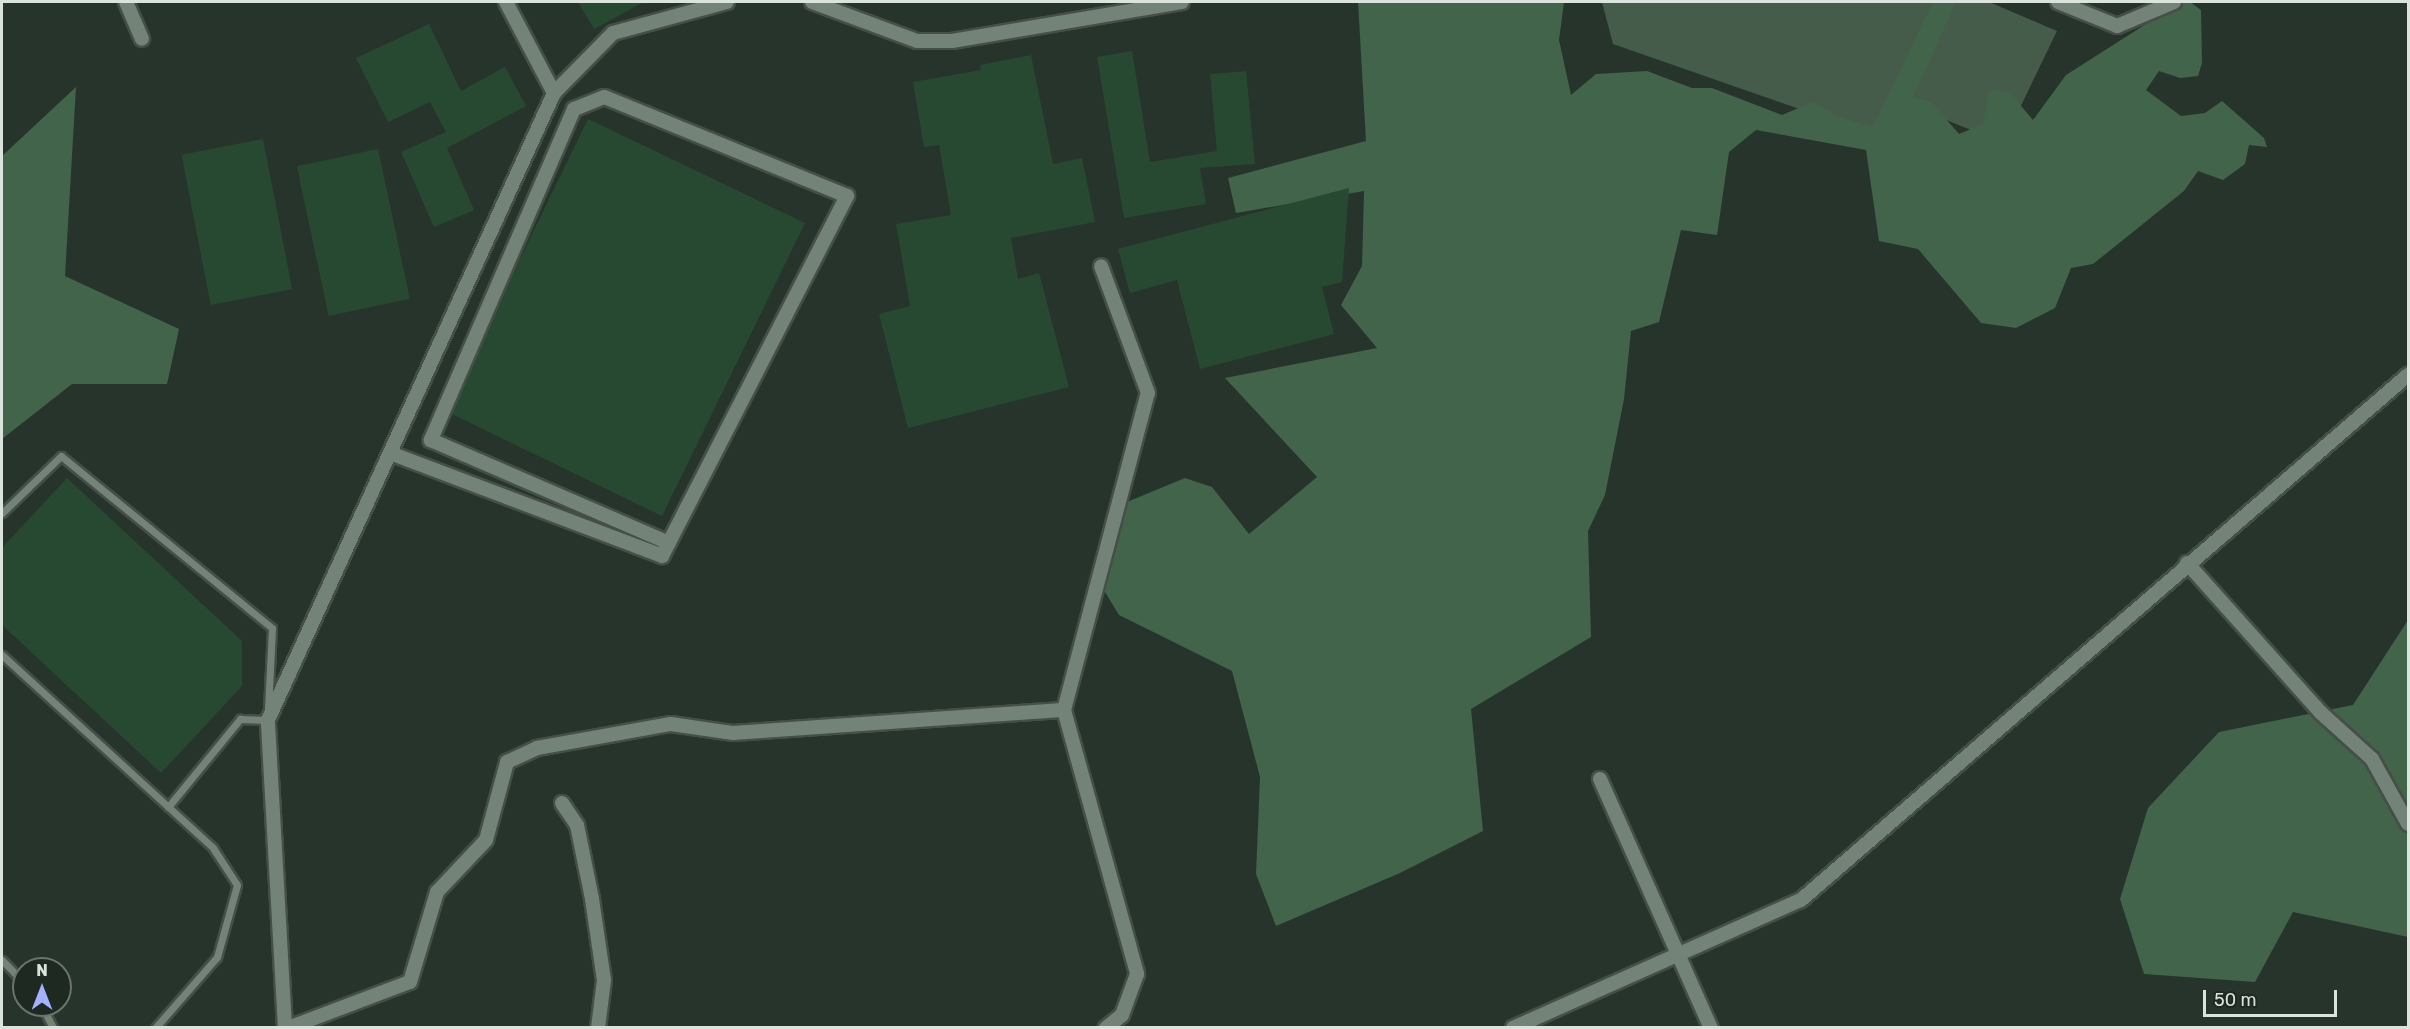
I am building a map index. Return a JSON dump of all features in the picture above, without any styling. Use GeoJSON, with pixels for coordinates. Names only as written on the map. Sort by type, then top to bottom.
{"type":"FeatureCollection","features":[{"type":"Feature","properties":{"kind":"street"},"geometry":{"type":"LineString","coordinates":[[126,2],[142,39]]}},
{"type":"Feature","properties":{"kind":"street"},"geometry":{"type":"LineString","coordinates":[[506,2],[554,93]]}},
{"type":"Feature","properties":{"kind":"street"},"geometry":{"type":"LineString","coordinates":[[727,2],[614,33],[554,93],[268,720],[287,1028],[410,982],[437,892],[486,840],[507,762],[537,748],[671,724],[733,733],[1064,710]]}},
{"type":"Feature","properties":{"kind":"street"},"geometry":{"type":"LineString","coordinates":[[813,2],[917,41],[952,41],[1182,2]]}},
{"type":"Feature","properties":{"kind":"street"},"geometry":{"type":"LineString","coordinates":[[2058,2],[2117,26],[2174,2]]}},
{"type":"Feature","properties":{"kind":"street"},"geometry":{"type":"LineString","coordinates":[[390,453],[662,556],[669,543],[847,196],[604,97],[574,110],[431,440],[669,543]]}},
{"type":"Feature","properties":{"kind":"street"},"geometry":{"type":"LineString","coordinates":[[1101,266],[1148,393],[1064,710],[1137,974],[1122,1015],[1106,1028]]}},
{"type":"Feature","properties":{"kind":"street"},"geometry":{"type":"LineString","coordinates":[[1514,1028],[1677,953],[1801,900],[2187,563],[2409,375]]}},
{"type":"Feature","properties":{"kind":"street"},"geometry":{"type":"LineString","coordinates":[[2187,563],[2320,712],[2372,759],[2409,824]]}},
{"type":"Feature","properties":{"kind":"street"},"geometry":{"type":"LineString","coordinates":[[1600,779],[1711,1028]]}},
{"type":"Feature","properties":{"kind":"street"},"geometry":{"type":"LineString","coordinates":[[562,803],[577,825],[592,899],[604,980],[598,1028]]}},
{"type":"Feature","properties":{"kind":"lane"},"geometry":{"type":"LineString","coordinates":[[2,513],[61,456],[272,628],[268,720],[240,719],[168,807]]}},
{"type":"Feature","properties":{"kind":"lane"},"geometry":{"type":"LineString","coordinates":[[2,655],[213,849],[237,885],[216,957],[155,1028]]}},
{"type":"Feature","properties":{"kind":"green space"},"geometry":{"type":"Polygon","coordinates":[[[1358,2],[1564,2],[1559,40],[1571,95],[1596,74],[1647,71],[1692,88],[1712,88],[1782,115],[1813,102],[1837,116],[1873,127],[1933,2],[1956,2],[1913,97],[1931,102],[1959,134],[1983,124],[1989,89],[2010,93],[2033,120],[2066,75],[2157,17],[2160,2],[2190,2],[2201,10],[2202,63],[2198,76],[2180,78],[2159,71],[2146,90],[2181,116],[2205,113],[2222,101],[2264,138],[2267,147],[2249,145],[2245,164],[2223,180],[2198,171],[2184,191],[2093,264],[2071,268],[2055,308],[2016,328],[1981,323],[1918,249],[1879,241],[1866,150],[1756,130],[1729,152],[1717,235],[1681,230],[1659,322],[1631,331],[1624,399],[1605,495],[1588,531],[1591,637],[1471,709],[1483,831],[1400,873],[1276,926],[1256,874],[1260,777],[1232,671],[1119,615],[1102,587],[1127,502],[1185,478],[1212,487],[1249,534],[1317,477],[1225,378],[1377,348],[1341,305],[1362,266],[1364,191],[1236,213],[1228,178],[1366,141],[1358,2]]]}},
{"type":"Feature","properties":{"kind":"green space"},"geometry":{"type":"Polygon","coordinates":[[[1602,2],[1942,2],[1874,135],[1613,44],[1602,2]]]}},
{"type":"Feature","properties":{"kind":"green space"},"geometry":{"type":"Polygon","coordinates":[[[1950,2],[1989,2],[2057,31],[2003,143],[1907,104],[1950,2]]]}},
{"type":"Feature","properties":{"kind":"green space"},"geometry":{"type":"Polygon","coordinates":[[[76,87],[65,276],[179,329],[167,384],[72,384],[2,439],[2,156],[76,87]]]}},
{"type":"Feature","properties":{"kind":"green space"},"geometry":{"type":"Polygon","coordinates":[[[2408,620],[2408,937],[2293,912],[2255,982],[2144,974],[2120,899],[2148,808],[2219,732],[2353,705],[2408,620]]]}},
{"type":"Feature","properties":{"kind":"building"},"geometry":{"type":"Polygon","coordinates":[[[578,2],[644,2],[594,29],[578,2]]]}},
{"type":"Feature","properties":{"kind":"building"},"geometry":{"type":"Polygon","coordinates":[[[429,24],[461,91],[505,67],[526,106],[447,148],[474,210],[434,227],[401,152],[446,132],[430,102],[388,122],[356,58],[429,24]]]}},
{"type":"Feature","properties":{"kind":"building"},"geometry":{"type":"Polygon","coordinates":[[[1132,51],[1150,162],[1217,151],[1210,74],[1246,71],[1255,164],[1200,168],[1206,204],[1124,218],[1097,57],[1132,51]]]}},
{"type":"Feature","properties":{"kind":"building"},"geometry":{"type":"Polygon","coordinates":[[[1031,55],[1053,164],[1082,158],[1095,222],[1011,238],[1018,279],[1039,273],[1069,387],[908,428],[879,314],[910,306],[896,224],[951,215],[939,145],[924,147],[913,82],[981,70],[980,65],[1031,55]]]}},
{"type":"Feature","properties":{"kind":"building"},"geometry":{"type":"Polygon","coordinates":[[[588,119],[805,223],[662,516],[452,414],[515,269],[588,119]]]}},
{"type":"Feature","properties":{"kind":"building"},"geometry":{"type":"Polygon","coordinates":[[[263,139],[292,289],[211,305],[182,155],[263,139]]]}},
{"type":"Feature","properties":{"kind":"building"},"geometry":{"type":"Polygon","coordinates":[[[378,149],[410,299],[329,316],[297,166],[378,149]]]}},
{"type":"Feature","properties":{"kind":"building"},"geometry":{"type":"Polygon","coordinates":[[[1349,188],[1342,282],[1322,287],[1334,334],[1200,369],[1177,280],[1130,293],[1118,249],[1349,188]]]}},
{"type":"Feature","properties":{"kind":"building"},"geometry":{"type":"Polygon","coordinates":[[[67,478],[242,641],[242,686],[161,773],[2,625],[2,548],[67,478]]]}}]}
